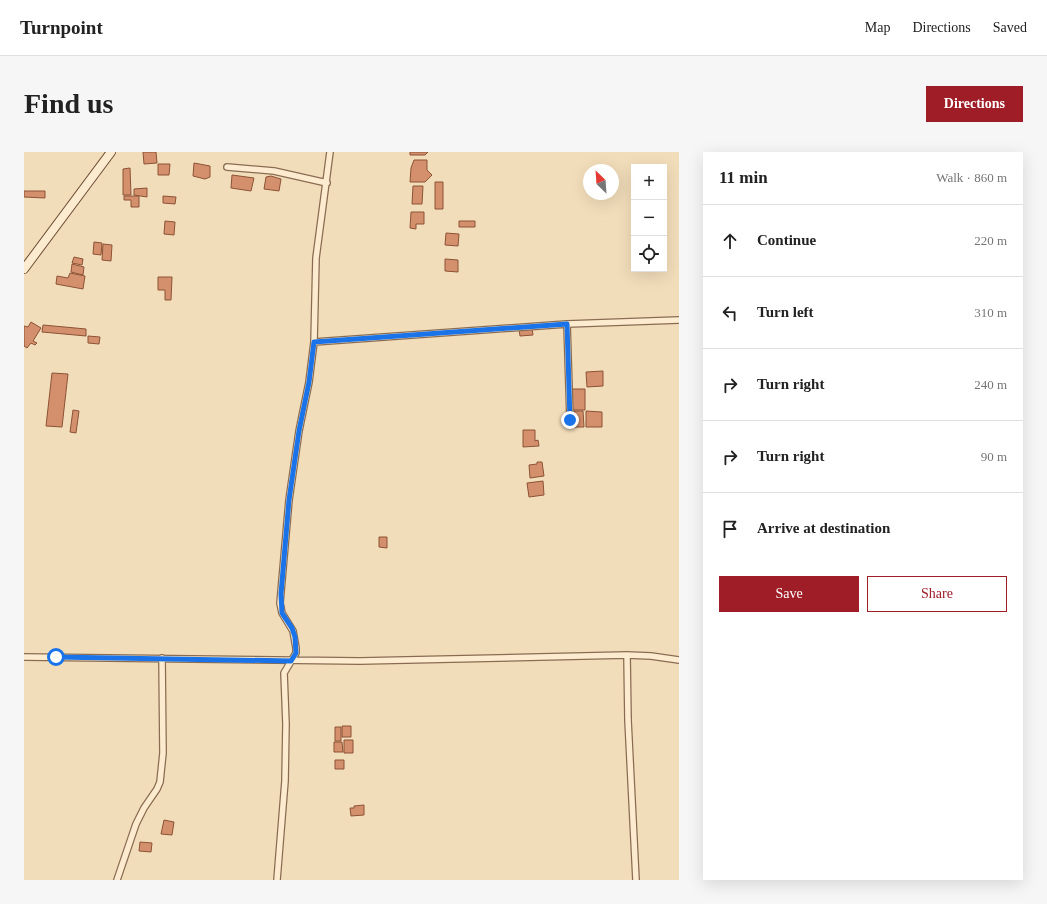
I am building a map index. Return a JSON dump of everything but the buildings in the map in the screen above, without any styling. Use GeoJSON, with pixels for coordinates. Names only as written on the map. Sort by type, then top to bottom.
{"type":"FeatureCollection","features":[{"type":"Feature","properties":{"kind":"street"},"geometry":{"type":"LineString","coordinates":[[24,269],[110,152]]}},
{"type":"Feature","properties":{"kind":"street"},"geometry":{"type":"LineString","coordinates":[[277,880],[285,781],[286,724],[284,673],[296,653],[295,637],[292,628],[282,613],[281,594],[289,500],[299,431],[309,382],[314,342],[316,258],[330,152]]}},
{"type":"Feature","properties":{"kind":"street"},"geometry":{"type":"LineString","coordinates":[[227,167],[274,171],[326,182]]}},
{"type":"Feature","properties":{"kind":"street"},"geometry":{"type":"LineString","coordinates":[[314,342],[567,324],[679,320]]}},
{"type":"Feature","properties":{"kind":"street"},"geometry":{"type":"LineString","coordinates":[[567,324],[570,420]]}},
{"type":"Feature","properties":{"kind":"street"},"geometry":{"type":"LineString","coordinates":[[627,655],[628,720],[636,880]]}},
{"type":"Feature","properties":{"kind":"street"},"geometry":{"type":"LineString","coordinates":[[24,657],[291,661],[627,655],[652,656],[679,660]]}},
{"type":"Feature","properties":{"kind":"street"},"geometry":{"type":"LineString","coordinates":[[117,880],[136,824],[160,782],[163,753],[162,658]]}},
{"type":"Feature","properties":{"kind":"route"},"geometry":{"type":"LineString","coordinates":[[56,657],[291,661],[296,653],[295,637],[291,626],[282,613],[280,602],[289,500],[299,431],[309,382],[314,342],[567,324],[570,420]]}}]}
